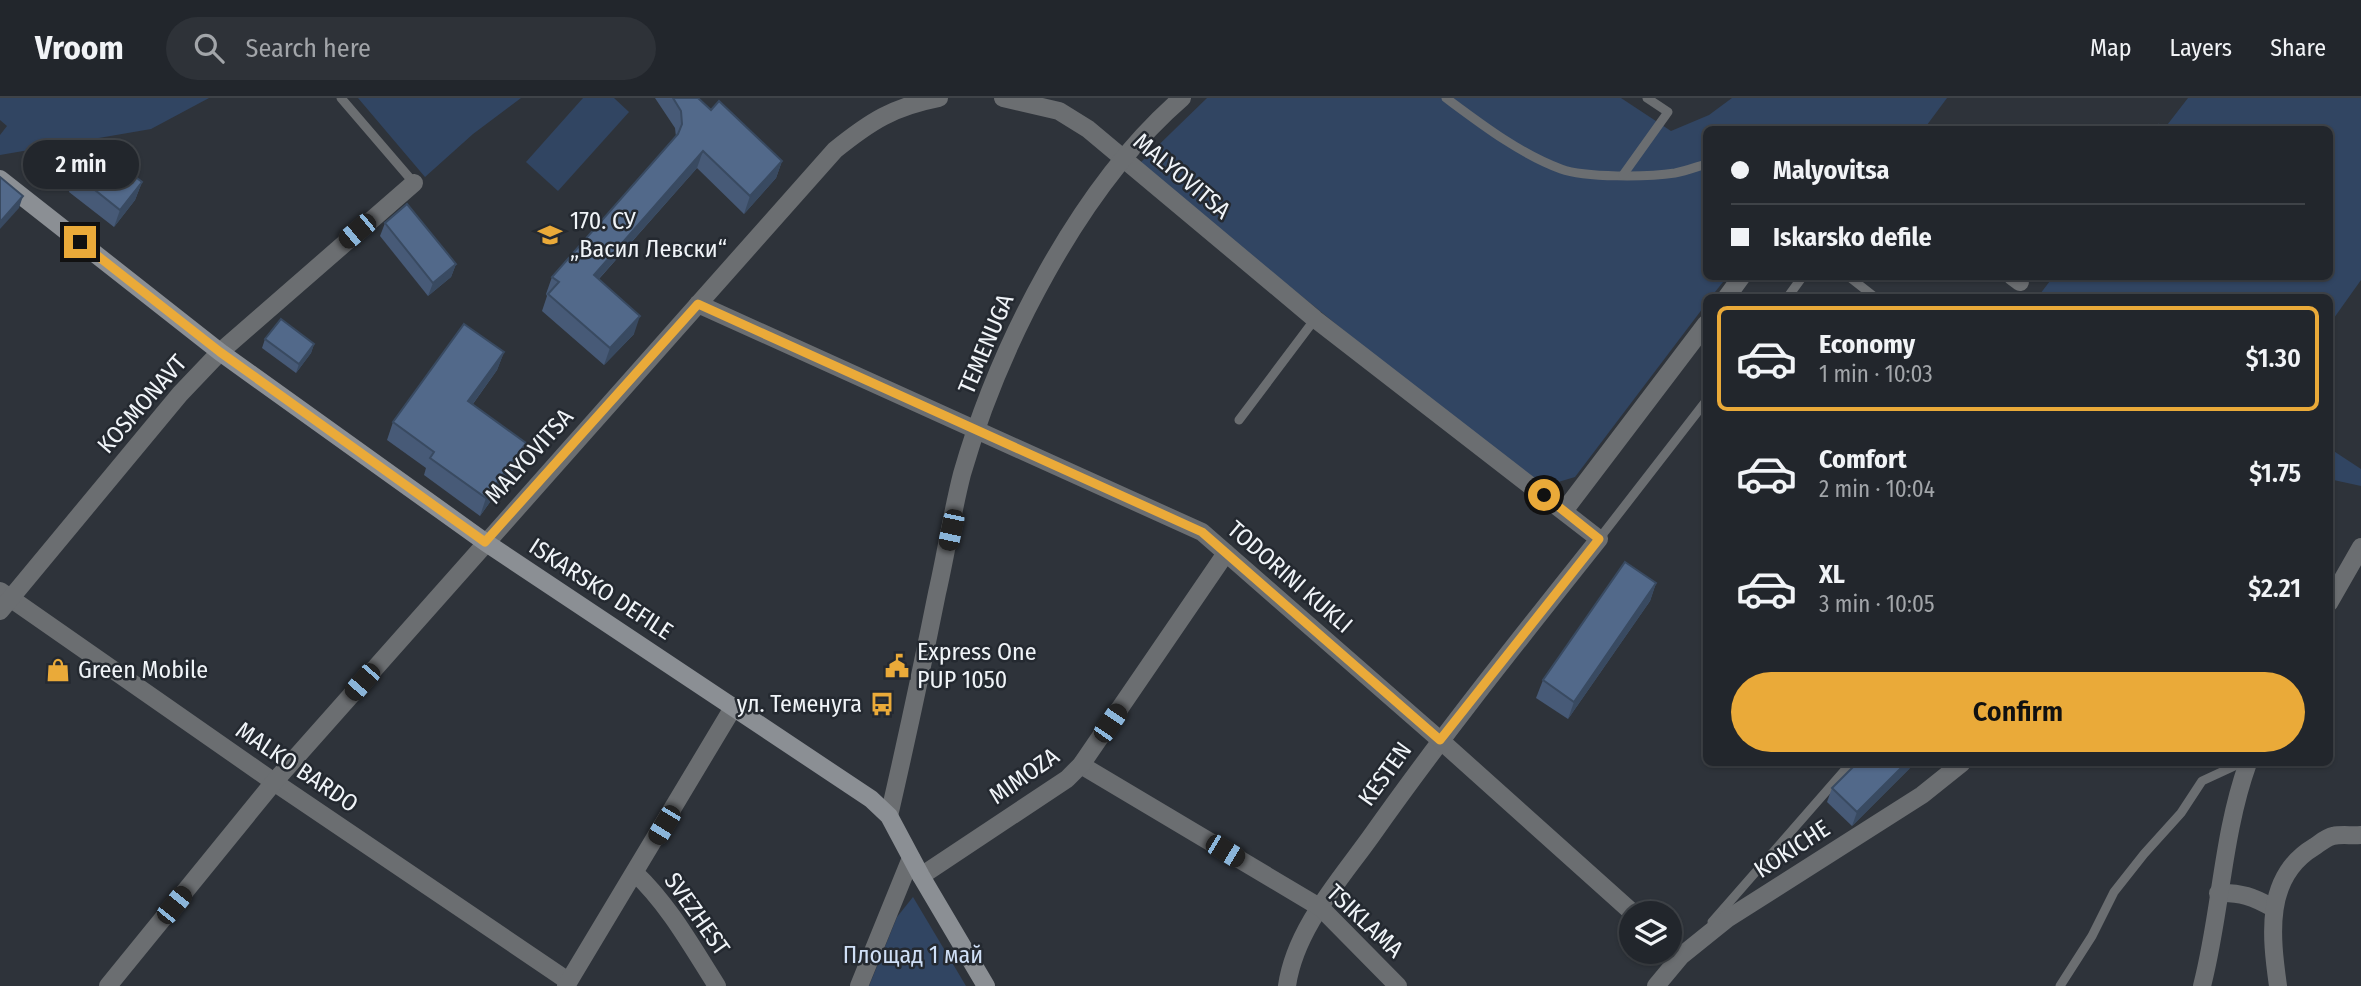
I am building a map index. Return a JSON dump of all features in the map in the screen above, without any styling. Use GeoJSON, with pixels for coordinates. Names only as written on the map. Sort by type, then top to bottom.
{"type":"FeatureCollection","features":[{"type":"Feature","properties":{"kind":"main road","name":"ISKARSKO DEFILE"},"geometry":{"type":"LineString","coordinates":[[0,179],[220,352],[485,542],[850,784],[889,816],[986,986]]}},
{"type":"Feature","properties":{"kind":"street","name":"MALYOVITSA"},"geometry":{"type":"LineString","coordinates":[[108,986],[274,782],[835,150],[868,124],[907,104],[939,98]]}},
{"type":"Feature","properties":{"kind":"street","name":"MALYOVITSA"},"geometry":{"type":"LineString","coordinates":[[1003,98],[1059,111],[1088,129],[1315,319],[1599,539]]}},
{"type":"Feature","properties":{"kind":"street","name":"TEMENUGA"},"geometry":{"type":"LineString","coordinates":[[889,816],[962,476],[976,430],[999,372],[1031,299],[1072,231],[1123,159],[1159,118],[1182,98]]}},
{"type":"Feature","properties":{"kind":"street","name":"KOSMONAVT"},"geometry":{"type":"LineString","coordinates":[[3,600],[180,394],[220,352],[414,183]]}},
{"type":"Feature","properties":{"kind":"street","name":"TODORINI KUKLI"},"geometry":{"type":"LineString","coordinates":[[698,304],[1202,532],[1620,901]]}},
{"type":"Feature","properties":{"kind":"street"},"geometry":{"type":"LineString","coordinates":[[1564,511],[1703,328]]}},
{"type":"Feature","properties":{"kind":"street","name":"KESTEN"},"geometry":{"type":"LineString","coordinates":[[1287,986],[1298,946],[1321,908],[1440,740],[1599,539]]}},
{"type":"Feature","properties":{"kind":"street"},"geometry":{"type":"LineString","coordinates":[[2333,596],[2361,547]]}},
{"type":"Feature","properties":{"kind":"street","name":"MIMOZA"},"geometry":{"type":"LineString","coordinates":[[921,876],[1067,779],[1081,765],[1226,553]]}},
{"type":"Feature","properties":{"kind":"street","name":"MALKO BARDO"},"geometry":{"type":"LineString","coordinates":[[3,600],[567,983]]}},
{"type":"Feature","properties":{"kind":"street"},"geometry":{"type":"LineString","coordinates":[[567,983],[734,706]]}},
{"type":"Feature","properties":{"kind":"street","name":"TSIKLAMA"},"geometry":{"type":"LineString","coordinates":[[1081,765],[1321,908],[1398,986]]}},
{"type":"Feature","properties":{"kind":"street","name":"KOKICHE"},"geometry":{"type":"LineString","coordinates":[[1682,947],[1922,794],[1958,766]]}},
{"type":"Feature","properties":{"kind":"street"},"geometry":{"type":"LineString","coordinates":[[2202,986],[2235,809],[2247,766]]}},
{"type":"Feature","properties":{"kind":"street"},"geometry":{"type":"LineString","coordinates":[[2278,986],[2273,908],[2282,883],[2304,853],[2332,836],[2361,835]]}},
{"type":"Feature","properties":{"kind":"street"},"geometry":{"type":"LineString","coordinates":[[859,986],[911,858]]}},
{"type":"Feature","properties":{"kind":"street","name":"SVEZHEST"},"geometry":{"type":"LineString","coordinates":[[635,873],[654,891],[669,911],[718,986]]}},
{"type":"Feature","properties":{"kind":"street"},"geometry":{"type":"LineString","coordinates":[[2218,893],[2236,892],[2255,897],[2273,908]]}},
{"type":"Feature","properties":{"kind":"street","name":"KOKICHE"},"geometry":{"type":"LineString","coordinates":[[1656,986],[1668,964]]}},
{"type":"Feature","properties":{"kind":"lane","name":"KOSMONAVT"},"geometry":{"type":"LineString","coordinates":[[341,98],[414,183]]}},
{"type":"Feature","properties":{"kind":"lane"},"geometry":{"type":"LineString","coordinates":[[1446,98],[1511,143],[1563,170],[1655,176],[1679,173],[1703,165]]}},
{"type":"Feature","properties":{"kind":"lane"},"geometry":{"type":"LineString","coordinates":[[1623,175],[1668,112],[1647,98]]}},
{"type":"Feature","properties":{"kind":"lane"},"geometry":{"type":"LineString","coordinates":[[1853,280],[1871,294]]}},
{"type":"Feature","properties":{"kind":"lane"},"geometry":{"type":"LineString","coordinates":[[1239,420],[1315,319]]}},
{"type":"Feature","properties":{"kind":"lane"},"geometry":{"type":"LineString","coordinates":[[1599,539],[1703,405]]}},
{"type":"Feature","properties":{"kind":"lane"},"geometry":{"type":"LineString","coordinates":[[1682,944],[1848,766]]}},
{"type":"Feature","properties":{"kind":"lane"},"geometry":{"type":"LineString","coordinates":[[2060,986],[2092,936],[2114,892],[2144,853],[2182,813],[2202,781],[2234,766]]}},
{"type":"Feature","properties":{"kind":"green space"},"geometry":{"type":"Polygon","coordinates":[[[0,98],[209,98],[151,129],[0,155],[0,135],[7,126],[0,120],[0,98]]]}},
{"type":"Feature","properties":{"kind":"green space"},"geometry":{"type":"Polygon","coordinates":[[[358,98],[521,98],[473,134],[425,177],[358,98]]]}},
{"type":"Feature","properties":{"kind":"green space"},"geometry":{"type":"Polygon","coordinates":[[[583,98],[614,98],[629,112],[558,191],[526,162],[583,98]]]}},
{"type":"Feature","properties":{"kind":"green space"},"geometry":{"type":"Polygon","coordinates":[[[1207,98],[1621,98],[1671,131],[1709,115],[1732,98],[1947,98],[1926,126],[1703,126],[1703,280],[1725,280],[1713,294],[1703,294],[1703,308],[1575,477],[1538,488],[1139,164],[1207,98]]]}},
{"type":"Feature","properties":{"kind":"green space"},"geometry":{"type":"Polygon","coordinates":[[[2188,98],[2361,98],[2361,280],[2333,319],[2333,294],[2040,294],[2051,280],[2333,280],[2333,126],[2166,126],[2188,98]]]}},
{"type":"Feature","properties":{"kind":"green space"},"geometry":{"type":"Polygon","coordinates":[[[2333,451],[2361,469],[2361,486],[2333,480],[2333,451]]]}},
{"type":"Feature","properties":{"kind":"green space","name":"Площад 1 май"},"geometry":{"type":"Polygon","coordinates":[[[913,897],[966,986],[869,986],[897,917],[913,897]]]}},
{"type":"Feature","properties":{"kind":"building"},"geometry":{"type":"Polygon","coordinates":[[[673,98],[698,98],[711,110],[719,101],[782,161],[750,196],[703,151],[594,275],[640,316],[610,348],[548,294],[559,282],[552,277],[678,134],[682,124],[681,111],[673,98]]]}},
{"type":"Feature","properties":{"kind":"building"},"geometry":{"type":"Polygon","coordinates":[[[97,147],[142,182],[120,210],[75,174],[97,147]]]}},
{"type":"Feature","properties":{"kind":"building"},"geometry":{"type":"Polygon","coordinates":[[[0,177],[23,196],[0,222],[0,177]]]}},
{"type":"Feature","properties":{"kind":"building"},"geometry":{"type":"Polygon","coordinates":[[[407,204],[456,264],[433,283],[385,223],[407,204]]]}},
{"type":"Feature","properties":{"kind":"building"},"geometry":{"type":"Polygon","coordinates":[[[281,319],[314,344],[299,364],[265,339],[281,319]]]}},
{"type":"Feature","properties":{"kind":"building"},"geometry":{"type":"Polygon","coordinates":[[[464,324],[504,352],[468,401],[526,443],[486,498],[430,458],[434,452],[393,422],[464,324]]]}},
{"type":"Feature","properties":{"kind":"building"},"geometry":{"type":"Polygon","coordinates":[[[1625,562],[1656,583],[1574,702],[1543,680],[1625,562]]]}},
{"type":"Feature","properties":{"kind":"building"},"geometry":{"type":"Polygon","coordinates":[[[1854,766],[1903,766],[1857,812],[1832,788],[1854,766]]]}},
{"type":"Feature","properties":{"kind":"place","name":"170. СУ „Васил Левски“"},"geometry":{"type":"Point","coordinates":[550,235]}},
{"type":"Feature","properties":{"kind":"place","name":"Express One PUP 1050"},"geometry":{"type":"Point","coordinates":[897,666]}},
{"type":"Feature","properties":{"kind":"place","name":"Green Mobile"},"geometry":{"type":"Point","coordinates":[58,670]}},
{"type":"Feature","properties":{"kind":"place","name":"ул. Теменуга"},"geometry":{"type":"Point","coordinates":[882,704]}},
{"type":"Feature","properties":{"kind":"route"},"geometry":{"type":"LineString","coordinates":[[80,242],[220,352],[485,542],[698,304],[1202,532],[1440,740],[1599,539],[1544,495]]}}]}
